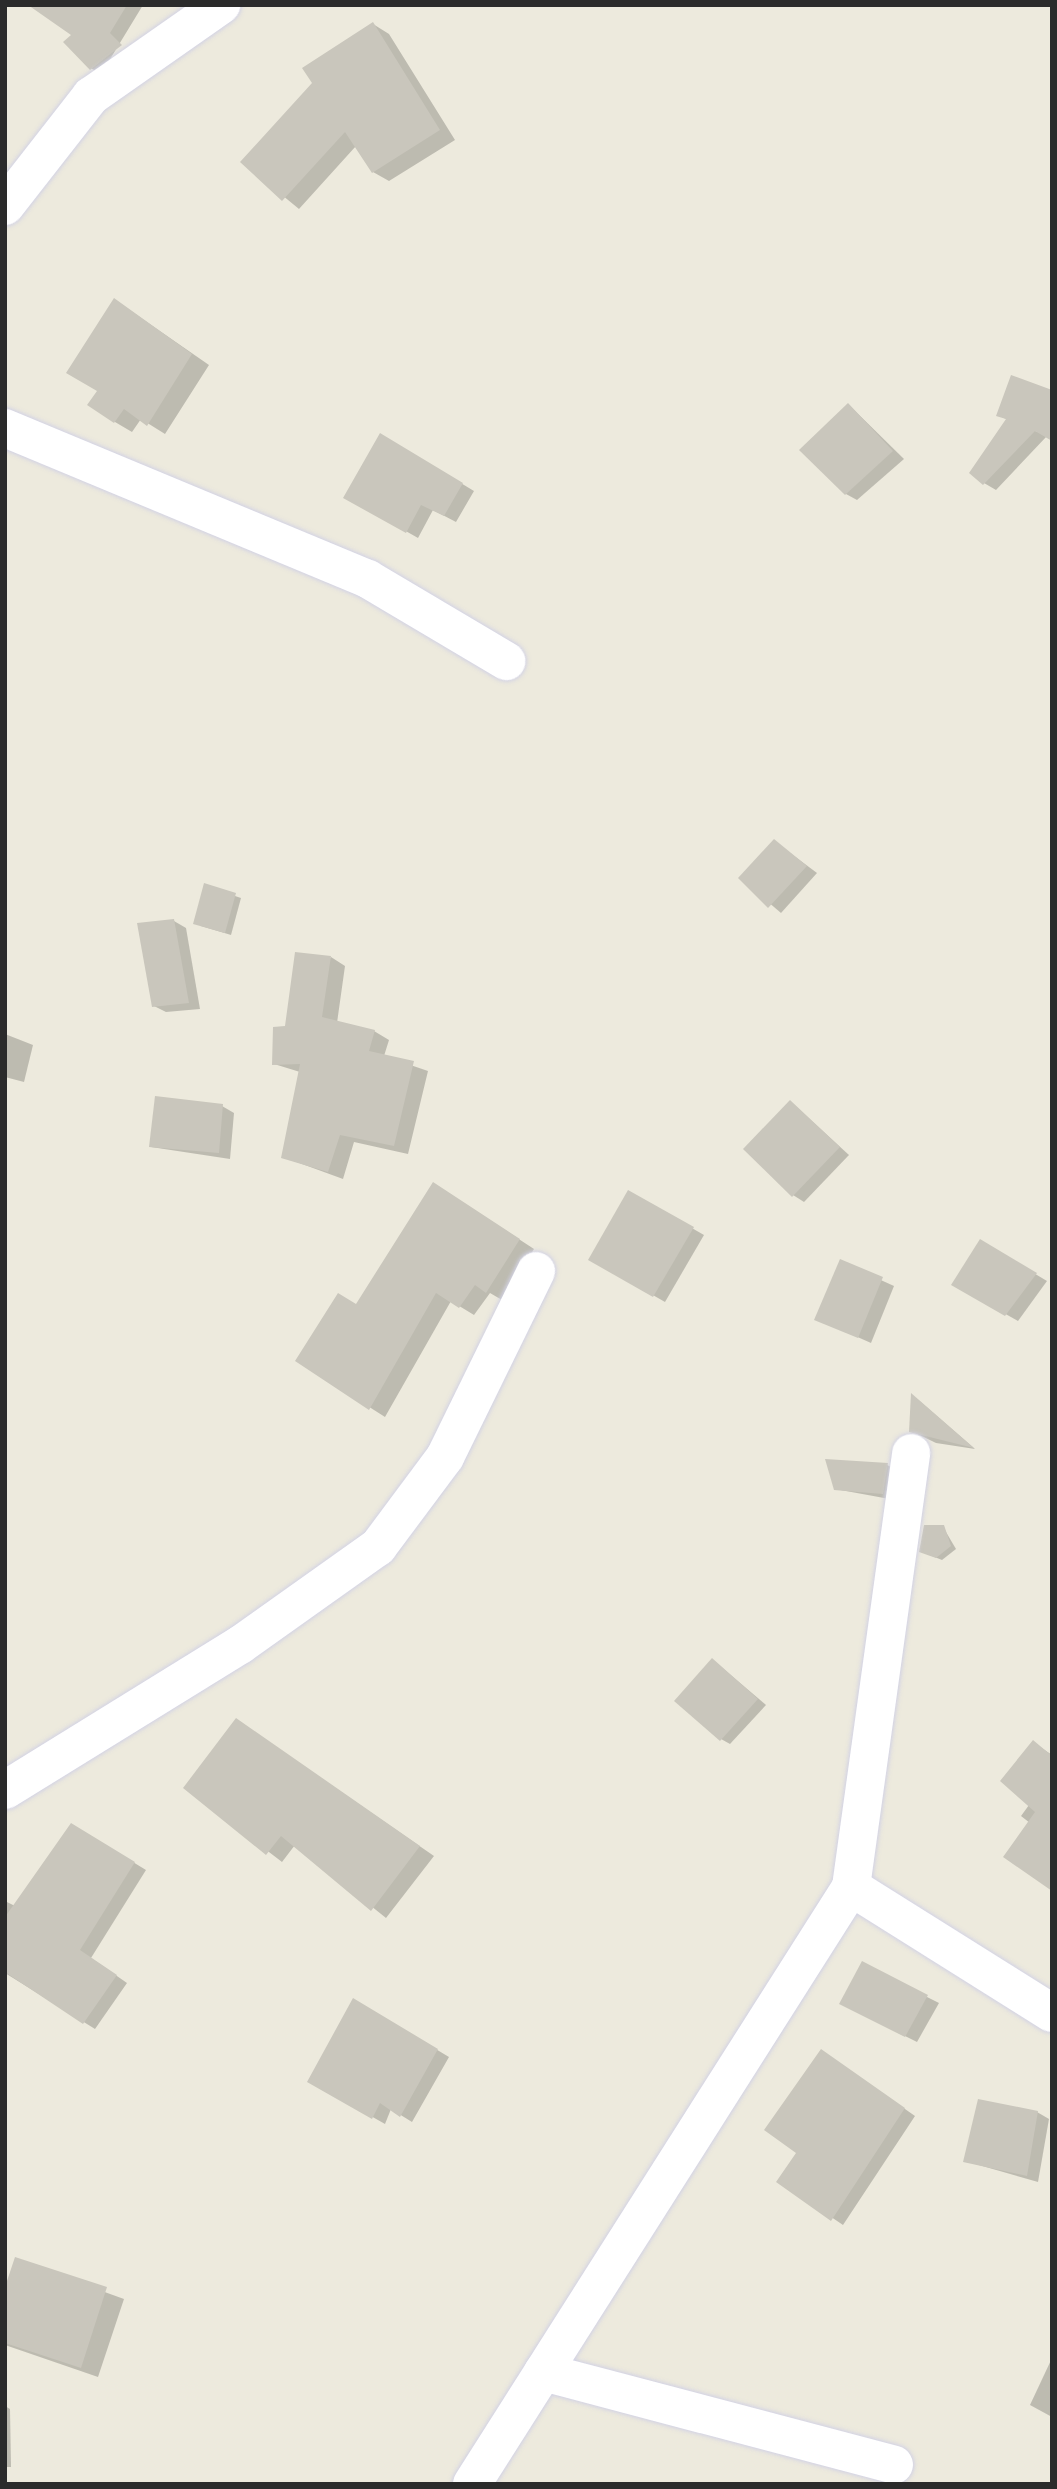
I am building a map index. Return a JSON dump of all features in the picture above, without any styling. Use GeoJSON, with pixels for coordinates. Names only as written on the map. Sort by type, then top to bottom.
{"type":"FeatureCollection","features":[{"type":"Feature","properties":{"kind":"street"},"geometry":{"type":"LineString","coordinates":[[5,206],[91,96],[221,5]]}},
{"type":"Feature","properties":{"kind":"street"},"geometry":{"type":"LineString","coordinates":[[5,428],[368,579],[506,661]]}},
{"type":"Feature","properties":{"kind":"street"},"geometry":{"type":"LineString","coordinates":[[5,1790],[240,1645],[378,1547],[445,1457],[536,1271]]}},
{"type":"Feature","properties":{"kind":"street"},"geometry":{"type":"LineString","coordinates":[[472,2484],[851,1887],[911,1453]]}},
{"type":"Feature","properties":{"kind":"street"},"geometry":{"type":"LineString","coordinates":[[851,1887],[1052,2013]]}},
{"type":"Feature","properties":{"kind":"street"},"geometry":{"type":"LineString","coordinates":[[543,2371],[894,2465]]}},
{"type":"Feature","properties":{"kind":"building"},"geometry":{"type":"Polygon","coordinates":[[[28,5],[127,5],[110,33],[122,45],[90,70],[63,42],[71,35],[28,5]]]}},
{"type":"Feature","properties":{"kind":"building"},"geometry":{"type":"Polygon","coordinates":[[[373,22],[440,130],[372,173],[345,132],[282,201],[240,162],[312,83],[302,68],[373,22]]]}},
{"type":"Feature","properties":{"kind":"building"},"geometry":{"type":"Polygon","coordinates":[[[114,298],[192,354],[147,426],[124,409],[114,423],[87,405],[97,391],[66,373],[114,298]]]}},
{"type":"Feature","properties":{"kind":"building"},"geometry":{"type":"Polygon","coordinates":[[[1011,375],[1052,390],[1052,441],[1035,431],[983,485],[969,473],[1006,419],[996,416],[1011,375]]]}},
{"type":"Feature","properties":{"kind":"building"},"geometry":{"type":"Polygon","coordinates":[[[848,403],[893,451],[845,495],[799,450],[848,403]]]}},
{"type":"Feature","properties":{"kind":"building"},"geometry":{"type":"Polygon","coordinates":[[[380,433],[463,483],[444,516],[421,505],[406,533],[343,498],[380,433]]]}},
{"type":"Feature","properties":{"kind":"building"},"geometry":{"type":"Polygon","coordinates":[[[774,839],[807,866],[768,908],[738,878],[774,839]]]}},
{"type":"Feature","properties":{"kind":"building"},"geometry":{"type":"Polygon","coordinates":[[[204,883],[236,893],[225,933],[193,924],[204,883]]]}},
{"type":"Feature","properties":{"kind":"building"},"geometry":{"type":"Polygon","coordinates":[[[174,919],[189,1003],[152,1007],[137,923],[174,919]]]}},
{"type":"Feature","properties":{"kind":"building"},"geometry":{"type":"Polygon","coordinates":[[[295,952],[331,956],[322,1017],[375,1030],[369,1051],[414,1061],[394,1146],[340,1135],[328,1172],[281,1158],[300,1064],[272,1065],[273,1027],[285,1026],[295,952]]]}},
{"type":"Feature","properties":{"kind":"building"},"geometry":{"type":"Polygon","coordinates":[[[155,1096],[223,1104],[219,1153],[149,1147],[155,1096]]]}},
{"type":"Feature","properties":{"kind":"building"},"geometry":{"type":"Polygon","coordinates":[[[790,1100],[840,1147],[792,1197],[743,1149],[790,1100]]]}},
{"type":"Feature","properties":{"kind":"building"},"geometry":{"type":"Polygon","coordinates":[[[433,1182],[520,1239],[486,1293],[475,1285],[459,1308],[436,1293],[369,1410],[295,1361],[338,1293],[356,1304],[433,1182]]]}},
{"type":"Feature","properties":{"kind":"building"},"geometry":{"type":"Polygon","coordinates":[[[628,1190],[694,1227],[653,1297],[588,1260],[628,1190]]]}},
{"type":"Feature","properties":{"kind":"building"},"geometry":{"type":"Polygon","coordinates":[[[980,1239],[1037,1273],[1005,1316],[951,1285],[980,1239]]]}},
{"type":"Feature","properties":{"kind":"building"},"geometry":{"type":"Polygon","coordinates":[[[840,1259],[883,1277],[858,1338],[814,1320],[840,1259]]]}},
{"type":"Feature","properties":{"kind":"building"},"geometry":{"type":"Polygon","coordinates":[[[911,1393],[974,1448],[909,1432],[911,1393]]]}},
{"type":"Feature","properties":{"kind":"building"},"geometry":{"type":"Polygon","coordinates":[[[825,1459],[888,1463],[883,1494],[834,1490],[825,1459]]]}},
{"type":"Feature","properties":{"kind":"building"},"geometry":{"type":"Polygon","coordinates":[[[924,1525],[944,1525],[951,1546],[936,1558],[919,1552],[924,1525]]]}},
{"type":"Feature","properties":{"kind":"building"},"geometry":{"type":"Polygon","coordinates":[[[712,1658],[758,1699],[720,1741],[674,1701],[712,1658]]]}},
{"type":"Feature","properties":{"kind":"building"},"geometry":{"type":"Polygon","coordinates":[[[236,1718],[420,1846],[371,1911],[281,1836],[266,1855],[183,1788],[236,1718]]]}},
{"type":"Feature","properties":{"kind":"building"},"geometry":{"type":"Polygon","coordinates":[[[1033,1740],[1052,1756],[1052,1891],[1003,1857],[1035,1812],[1000,1781],[1033,1740]]]}},
{"type":"Feature","properties":{"kind":"building"},"geometry":{"type":"Polygon","coordinates":[[[71,1823],[135,1862],[80,1950],[117,1975],[83,2024],[5,1972],[5,1917],[71,1823]]]}},
{"type":"Feature","properties":{"kind":"building"},"geometry":{"type":"Polygon","coordinates":[[[862,1961],[928,1995],[905,2037],[839,2004],[862,1961]]]}},
{"type":"Feature","properties":{"kind":"building"},"geometry":{"type":"Polygon","coordinates":[[[353,1998],[438,2049],[400,2117],[380,2103],[372,2119],[307,2082],[353,1998]]]}},
{"type":"Feature","properties":{"kind":"building"},"geometry":{"type":"Polygon","coordinates":[[[821,2049],[905,2108],[831,2221],[776,2182],[796,2153],[764,2130],[821,2049]]]}},
{"type":"Feature","properties":{"kind":"building"},"geometry":{"type":"Polygon","coordinates":[[[978,2099],[1038,2111],[1027,2176],[963,2162],[978,2099]]]}},
{"type":"Feature","properties":{"kind":"building"},"geometry":{"type":"Polygon","coordinates":[[[15,2257],[107,2287],[81,2368],[5,2343],[5,2287],[15,2257]]]}}]}
